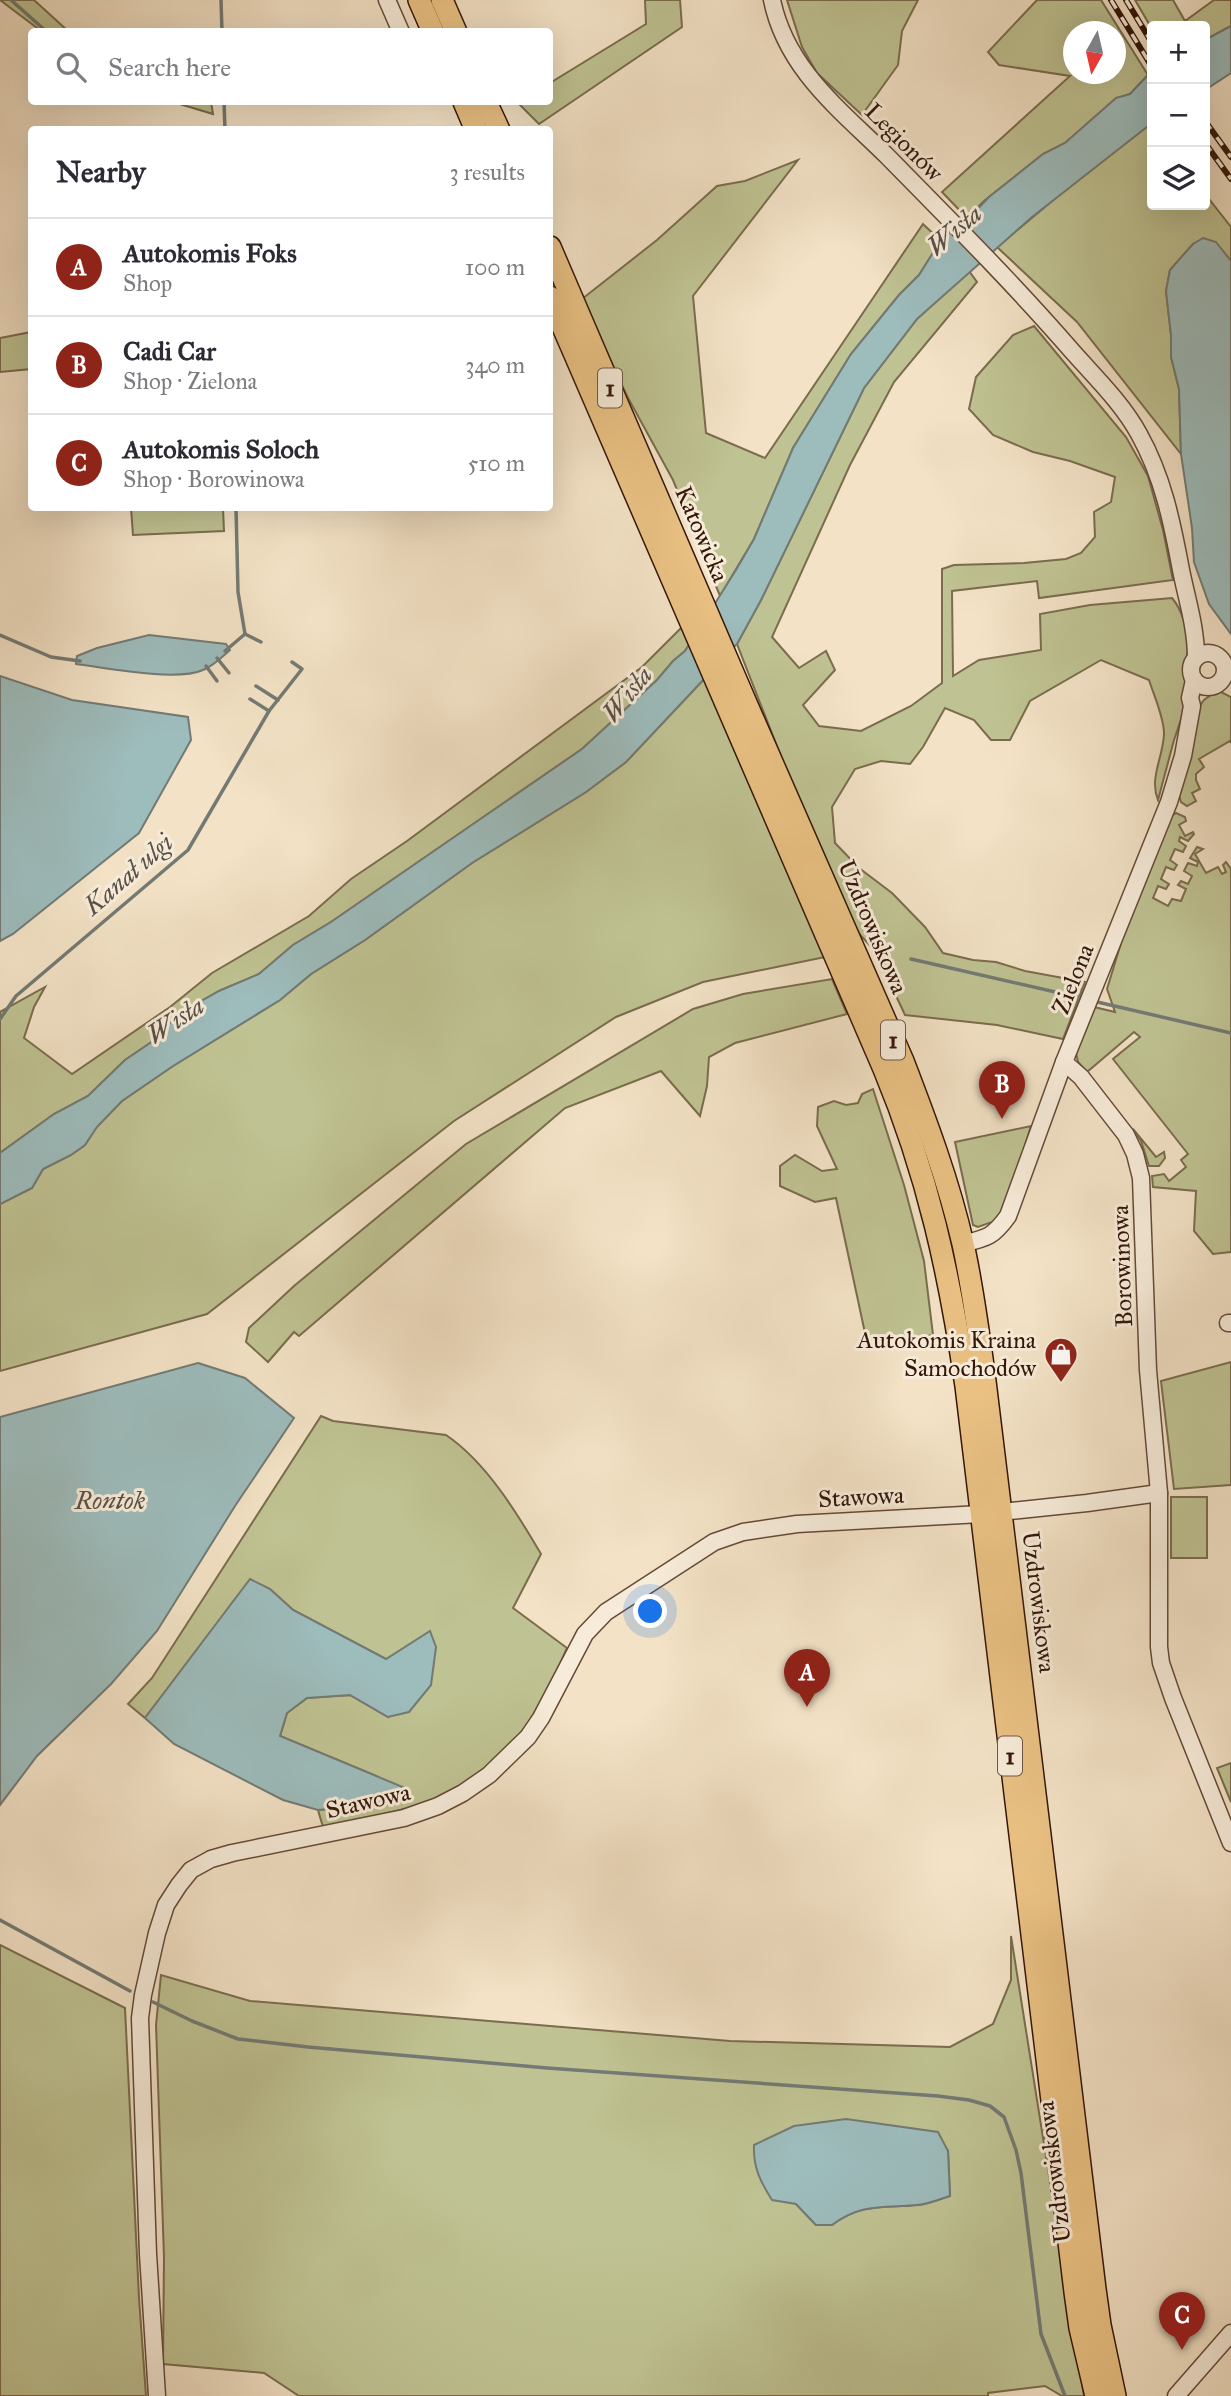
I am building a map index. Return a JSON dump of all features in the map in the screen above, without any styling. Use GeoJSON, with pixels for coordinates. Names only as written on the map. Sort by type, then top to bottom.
{"type":"FeatureCollection","features":[{"type":"Feature","properties":{"kind":"main road"},"geometry":{"type":"LineString","coordinates":[[419,0],[431,28]]}},
{"type":"Feature","properties":{"kind":"main road"},"geometry":{"type":"LineString","coordinates":[[442,0],[454,28]]}},
{"type":"Feature","properties":{"kind":"main road"},"geometry":{"type":"LineString","coordinates":[[465,105],[474,126]]}},
{"type":"Feature","properties":{"kind":"main road"},"geometry":{"type":"LineString","coordinates":[[487,105],[497,126]]}},
{"type":"Feature","properties":{"kind":"main road","name":"Katowicka"},"geometry":{"type":"LineString","coordinates":[[553,254],[672,529],[737,705]]}},
{"type":"Feature","properties":{"kind":"main road","name":"Katowicka"},"geometry":{"type":"LineString","coordinates":[[553,304],[657,545],[737,705],[799,846]]}},
{"type":"Feature","properties":{"kind":"main road","name":"Uzdrowiskowa"},"geometry":{"type":"LineString","coordinates":[[799,846],[921,1108],[962,1244],[977,1324],[991,1513],[1075,2292],[1080,2328],[1096,2396]]}},
{"type":"Feature","properties":{"kind":"main road","name":"Uzdrowiskowa"},"geometry":{"type":"LineString","coordinates":[[799,846],[903,1114],[931,1202],[953,1300],[991,1513],[990,1520],[1004,1538],[1095,2289],[1102,2338],[1115,2396]]}},
{"type":"Feature","properties":{"kind":"street"},"geometry":{"type":"LineString","coordinates":[[387,0],[399,28]]}},
{"type":"Feature","properties":{"kind":"street","name":"Legionów"},"geometry":{"type":"LineString","coordinates":[[772,0],[790,51],[807,77],[925,194],[1056,332],[1138,431],[1168,504],[1193,617]]}},
{"type":"Feature","properties":{"kind":"street"},"geometry":{"type":"LineString","coordinates":[[1193,617],[1214,655],[1223,663],[1218,682],[1191,670],[1196,658],[1193,617]]}},
{"type":"Feature","properties":{"kind":"street"},"geometry":{"type":"LineString","coordinates":[[1196,658],[1202,654],[1214,655]]}},
{"type":"Feature","properties":{"kind":"street","name":"Zielona"},"geometry":{"type":"LineString","coordinates":[[962,1244],[984,1239],[998,1231],[1008,1216],[1089,1000],[1175,785],[1192,706],[1218,682]]}},
{"type":"Feature","properties":{"kind":"street","name":"Borowinowa"},"geometry":{"type":"LineString","coordinates":[[1065,1062],[1081,1077],[1118,1124],[1131,1145],[1140,1173],[1148,1370],[1159,1493],[1158,1613],[1161,1663],[1231,1843]]}},
{"type":"Feature","properties":{"kind":"street"},"geometry":{"type":"LineString","coordinates":[[991,1513],[1159,1493]]}},
{"type":"Feature","properties":{"kind":"street","name":"Stawowa"},"geometry":{"type":"LineString","coordinates":[[157,2396],[148,2254],[140,2018],[146,1972],[166,1905],[191,1870],[211,1859],[232,1853],[404,1818],[438,1806],[463,1793],[489,1775],[527,1737],[541,1718],[585,1634],[606,1612],[714,1542],[743,1532],[797,1524],[991,1513]]}},
{"type":"Feature","properties":{"kind":"street"},"geometry":{"type":"LineString","coordinates":[[1176,2396],[1231,2333]]}},
{"type":"Feature","properties":{"kind":"green space"},"geometry":{"type":"Polygon","coordinates":[[[0,0],[34,0],[65,28],[37,28],[0,0]]]}},
{"type":"Feature","properties":{"kind":"green space"},"geometry":{"type":"Polygon","coordinates":[[[645,0],[680,0],[682,27],[539,124],[520,105],[553,105],[553,81],[646,24],[645,0]]]}},
{"type":"Feature","properties":{"kind":"green space"},"geometry":{"type":"Polygon","coordinates":[[[787,0],[918,0],[902,31],[898,65],[862,115],[817,73],[802,47],[787,0]]]}},
{"type":"Feature","properties":{"kind":"green space"},"geometry":{"type":"Polygon","coordinates":[[[1037,0],[1101,0],[1114,21],[1063,21],[1063,75],[999,65],[988,52],[1037,0]]]}},
{"type":"Feature","properties":{"kind":"green space"},"geometry":{"type":"Polygon","coordinates":[[[1135,0],[1173,0],[1185,21],[1147,21],[1135,0]]]}},
{"type":"Feature","properties":{"kind":"green space"},"geometry":{"type":"Polygon","coordinates":[[[1214,0],[1231,0],[1231,26],[1210,37],[1210,21],[1185,21],[1214,0]]]}},
{"type":"Feature","properties":{"kind":"green space"},"geometry":{"type":"Polygon","coordinates":[[[1126,40],[1147,73],[1130,94],[1116,99],[1065,143],[1043,154],[967,218],[942,192],[1063,82],[1126,84],[1126,40]]]}},
{"type":"Feature","properties":{"kind":"green space"},"geometry":{"type":"Polygon","coordinates":[[[183,105],[212,105],[213,114],[183,105]]]}},
{"type":"Feature","properties":{"kind":"green space"},"geometry":{"type":"Polygon","coordinates":[[[1147,126],[1147,210],[1210,210],[1210,200],[1231,227],[1231,261],[1224,253],[1193,244],[1170,270],[1166,291],[1171,357],[1179,389],[1181,454],[1077,322],[997,247],[1100,161],[1147,126]]]}},
{"type":"Feature","properties":{"kind":"green space"},"geometry":{"type":"Polygon","coordinates":[[[798,160],[693,296],[706,433],[765,458],[923,224],[941,241],[919,275],[899,295],[851,354],[793,448],[754,539],[720,596],[673,480],[627,396],[582,299],[657,240],[717,186],[745,181],[798,160]]]}},
{"type":"Feature","properties":{"kind":"green space"},"geometry":{"type":"Polygon","coordinates":[[[969,271],[977,282],[894,382],[850,465],[772,637],[799,668],[826,651],[835,670],[803,705],[819,726],[861,731],[911,706],[942,683],[942,569],[954,565],[1066,559],[1081,553],[1095,537],[1094,512],[1111,502],[1115,477],[1070,461],[1033,452],[993,435],[969,409],[976,377],[1013,335],[1034,326],[1126,437],[1148,476],[1173,580],[1039,598],[1037,581],[952,591],[953,676],[979,660],[1041,650],[1040,614],[1090,605],[1172,598],[1182,614],[1185,627],[1188,652],[1184,677],[1191,690],[1158,800],[1155,784],[1164,727],[1149,680],[1101,660],[1030,701],[1010,740],[991,740],[974,720],[945,708],[910,764],[881,761],[855,769],[832,807],[835,843],[859,868],[892,893],[925,927],[943,953],[1085,982],[1063,1039],[997,1025],[905,1015],[875,951],[853,927],[811,833],[737,644],[864,388],[917,319],[969,271]]]}},
{"type":"Feature","properties":{"kind":"green space"},"geometry":{"type":"Polygon","coordinates":[[[28,333],[28,369],[0,372],[0,338],[28,333]]]}},
{"type":"Feature","properties":{"kind":"green space"},"geometry":{"type":"Polygon","coordinates":[[[131,511],[223,511],[224,531],[133,535],[131,511]]]}},
{"type":"Feature","properties":{"kind":"green space"},"geometry":{"type":"Polygon","coordinates":[[[685,624],[692,640],[685,651],[582,749],[331,922],[293,945],[259,974],[219,991],[177,1015],[156,1039],[125,1060],[88,1096],[54,1114],[0,1153],[0,1012],[45,987],[34,1007],[24,1038],[72,1074],[170,1007],[212,973],[309,916],[351,879],[407,841],[642,667],[685,624]]]}},
{"type":"Feature","properties":{"kind":"green space"},"geometry":{"type":"Polygon","coordinates":[[[706,677],[825,957],[703,982],[616,1017],[454,1121],[207,1314],[0,1371],[0,1204],[32,1188],[43,1169],[85,1145],[96,1127],[122,1101],[280,1000],[311,974],[365,940],[472,863],[586,792],[626,762],[706,677]]]}},
{"type":"Feature","properties":{"kind":"green space"},"geometry":{"type":"Polygon","coordinates":[[[1215,692],[1231,697],[1231,743],[1230,741],[1199,759],[1204,767],[1196,774],[1200,789],[1192,793],[1196,801],[1187,806],[1181,802],[1179,795],[1199,707],[1215,692]]]}},
{"type":"Feature","properties":{"kind":"green space"},"geometry":{"type":"Polygon","coordinates":[[[1176,813],[1185,817],[1186,821],[1179,825],[1185,836],[1193,832],[1194,834],[1188,841],[1180,837],[1179,841],[1186,846],[1183,852],[1175,849],[1170,860],[1177,865],[1174,870],[1166,867],[1161,879],[1169,884],[1166,889],[1158,886],[1153,898],[1168,906],[1172,899],[1181,901],[1186,889],[1178,885],[1181,881],[1188,884],[1192,876],[1184,871],[1188,863],[1197,866],[1198,862],[1190,858],[1197,847],[1203,849],[1195,854],[1206,873],[1218,867],[1222,874],[1226,872],[1223,865],[1226,862],[1231,869],[1231,1252],[1213,1254],[1194,1231],[1196,1191],[1153,1187],[1152,1176],[1164,1174],[1169,1181],[1186,1167],[1181,1160],[1188,1154],[1113,1059],[1140,1037],[1134,1032],[1087,1072],[1078,1062],[1076,1053],[1094,1007],[1115,1012],[1107,989],[1125,930],[1170,817],[1176,813]]]}},
{"type":"Feature","properties":{"kind":"green space"},"geometry":{"type":"Polygon","coordinates":[[[832,979],[847,1014],[735,1043],[709,1057],[707,1086],[700,1116],[661,1071],[565,1108],[299,1336],[294,1332],[268,1362],[246,1342],[249,1328],[294,1286],[466,1144],[693,1009],[743,994],[832,979]]]}},
{"type":"Feature","properties":{"kind":"green space"},"geometry":{"type":"Polygon","coordinates":[[[873,1089],[904,1185],[924,1261],[933,1335],[868,1347],[836,1198],[815,1202],[780,1186],[780,1166],[795,1155],[822,1171],[837,1169],[817,1126],[818,1107],[834,1101],[846,1105],[858,1103],[862,1094],[873,1089]]]}},
{"type":"Feature","properties":{"kind":"green space"},"geometry":{"type":"Polygon","coordinates":[[[1031,1126],[1006,1208],[995,1221],[978,1227],[973,1225],[955,1142],[1031,1126]]]}},
{"type":"Feature","properties":{"kind":"green space"},"geometry":{"type":"Polygon","coordinates":[[[1133,1129],[1156,1157],[1164,1152],[1165,1158],[1159,1166],[1149,1166],[1141,1141],[1133,1129]]]}},
{"type":"Feature","properties":{"kind":"green space"},"geometry":{"type":"Polygon","coordinates":[[[1231,1362],[1231,1485],[1174,1489],[1161,1381],[1231,1362]]]}},
{"type":"Feature","properties":{"kind":"green space"},"geometry":{"type":"Polygon","coordinates":[[[321,1416],[333,1421],[446,1435],[461,1446],[500,1489],[541,1554],[513,1608],[567,1648],[548,1689],[524,1728],[511,1746],[477,1777],[457,1789],[425,1802],[323,1827],[318,1810],[347,1807],[402,1795],[376,1776],[280,1736],[287,1713],[307,1698],[350,1695],[388,1717],[386,1659],[293,1610],[270,1589],[250,1580],[145,1718],[128,1704],[152,1678],[321,1416]]]}},
{"type":"Feature","properties":{"kind":"green space"},"geometry":{"type":"Polygon","coordinates":[[[1171,1497],[1207,1497],[1207,1558],[1171,1558],[1171,1497]]]}},
{"type":"Feature","properties":{"kind":"green space"},"geometry":{"type":"Polygon","coordinates":[[[1231,1763],[1231,1802],[1217,1768],[1231,1763]]]}},
{"type":"Feature","properties":{"kind":"green space"},"geometry":{"type":"Polygon","coordinates":[[[1011,1936],[1084,2396],[1062,2396],[1045,2386],[988,2393],[988,2396],[299,2396],[264,2373],[163,2364],[164,2257],[156,2025],[161,1975],[250,2001],[730,2041],[950,2047],[993,2024],[1011,1980],[1011,1936]],[[948,2151],[796,2204],[816,2225],[832,2225],[862,2210],[921,2204],[950,2196],[948,2151]]]}},
{"type":"Feature","properties":{"kind":"green space"},"geometry":{"type":"Polygon","coordinates":[[[0,1945],[125,2008],[146,2396],[0,2396],[0,1945]]]}},
{"type":"Feature","properties":{"kind":"water"},"geometry":{"type":"Polygon","coordinates":[[[1231,26],[1231,73],[1210,87],[1210,84],[1210,37],[1231,26]]]}},
{"type":"Feature","properties":{"kind":"water","name":"Wisła"},"geometry":{"type":"Polygon","coordinates":[[[1147,76],[1147,127],[1032,217],[917,319],[864,388],[737,644],[626,762],[586,792],[472,863],[365,940],[311,974],[280,1000],[122,1101],[97,1127],[85,1145],[43,1169],[32,1188],[0,1204],[0,1153],[54,1114],[88,1096],[125,1060],[156,1039],[177,1015],[219,991],[259,974],[293,945],[331,922],[582,749],[657,680],[685,651],[736,570],[754,539],[793,448],[851,354],[899,295],[919,275],[939,243],[989,197],[1043,154],[1065,143],[1116,98],[1130,94],[1147,76]]]}},
{"type":"Feature","properties":{"kind":"water"},"geometry":{"type":"Polygon","coordinates":[[[1203,238],[1216,242],[1231,261],[1231,634],[1209,604],[1194,562],[1181,454],[1179,389],[1171,357],[1166,291],[1170,270],[1193,244],[1203,238]]]}},
{"type":"Feature","properties":{"kind":"water"},"geometry":{"type":"Polygon","coordinates":[[[149,635],[226,644],[230,650],[203,670],[176,675],[76,664],[77,656],[97,648],[149,635]]]}},
{"type":"Feature","properties":{"kind":"water"},"geometry":{"type":"Polygon","coordinates":[[[0,676],[72,700],[188,717],[191,740],[139,833],[13,934],[0,941],[0,676]]]}},
{"type":"Feature","properties":{"kind":"water","name":"Rontok"},"geometry":{"type":"Polygon","coordinates":[[[198,1363],[245,1378],[294,1418],[157,1631],[111,1684],[37,1756],[0,1805],[0,1417],[198,1363]]]}},
{"type":"Feature","properties":{"kind":"water"},"geometry":{"type":"Polygon","coordinates":[[[250,1579],[270,1589],[293,1610],[386,1659],[430,1631],[436,1647],[431,1685],[409,1712],[388,1717],[350,1695],[307,1698],[287,1713],[280,1736],[405,1788],[402,1795],[347,1807],[318,1810],[283,1800],[174,1744],[145,1718],[250,1579]]]}},
{"type":"Feature","properties":{"kind":"water"},"geometry":{"type":"Polygon","coordinates":[[[846,2119],[938,2132],[948,2151],[950,2196],[922,2204],[863,2210],[832,2225],[816,2225],[796,2204],[772,2200],[758,2174],[754,2145],[794,2126],[846,2119]]]}},
{"type":"Feature","properties":{"kind":"waterway"},"geometry":{"type":"LineString","coordinates":[[11,0],[42,28]]}},
{"type":"Feature","properties":{"kind":"waterway"},"geometry":{"type":"LineString","coordinates":[[221,0],[222,28]]}},
{"type":"Feature","properties":{"kind":"waterway"},"geometry":{"type":"LineString","coordinates":[[224,105],[225,126]]}},
{"type":"Feature","properties":{"kind":"waterway"},"geometry":{"type":"LineString","coordinates":[[236,511],[238,592],[245,634]]}},
{"type":"Feature","properties":{"kind":"waterway"},"geometry":{"type":"LineString","coordinates":[[245,634],[261,642]]}},
{"type":"Feature","properties":{"kind":"waterway","name":"Kanał ulgi"},"geometry":{"type":"LineString","coordinates":[[225,651],[245,634]]}},
{"type":"Feature","properties":{"kind":"waterway","name":"Kanał ulgi"},"geometry":{"type":"LineString","coordinates":[[0,635],[51,657],[80,661]]}},
{"type":"Feature","properties":{"kind":"waterway"},"geometry":{"type":"LineString","coordinates":[[217,658],[229,673]]}},
{"type":"Feature","properties":{"kind":"waterway","name":"Kanał ulgi"},"geometry":{"type":"LineString","coordinates":[[0,1019],[16,996],[188,850],[269,711],[302,669],[292,662]]}},
{"type":"Feature","properties":{"kind":"waterway"},"geometry":{"type":"LineString","coordinates":[[206,666],[217,681]]}},
{"type":"Feature","properties":{"kind":"waterway"},"geometry":{"type":"LineString","coordinates":[[256,686],[278,700]]}},
{"type":"Feature","properties":{"kind":"waterway"},"geometry":{"type":"LineString","coordinates":[[250,699],[269,711]]}},
{"type":"Feature","properties":{"kind":"waterway"},"geometry":{"type":"LineString","coordinates":[[911,959],[1086,999]]}},
{"type":"Feature","properties":{"kind":"waterway"},"geometry":{"type":"LineString","coordinates":[[1093,1001],[1231,1033]]}},
{"type":"Feature","properties":{"kind":"waterway"},"geometry":{"type":"LineString","coordinates":[[0,1920],[130,1991]]}},
{"type":"Feature","properties":{"kind":"waterway"},"geometry":{"type":"LineString","coordinates":[[153,2002],[238,2039],[547,2068],[938,2096],[990,2106],[1004,2117],[1016,2150],[1041,2334],[1065,2396]]}},
{"type":"Feature","properties":{"kind":"railway"},"geometry":{"type":"LineString","coordinates":[[1111,0],[1147,59]]}},
{"type":"Feature","properties":{"kind":"railway"},"geometry":{"type":"LineString","coordinates":[[1126,0],[1147,35]]}},
{"type":"Feature","properties":{"kind":"railway"},"geometry":{"type":"LineString","coordinates":[[1210,128],[1231,157]]}},
{"type":"Feature","properties":{"kind":"railway"},"geometry":{"type":"LineString","coordinates":[[1208,147],[1231,179]]}},
{"type":"Feature","properties":{"kind":"place","name":"Cadi Car"},"geometry":{"type":"Point","coordinates":[1002,1119]}},
{"type":"Feature","properties":{"kind":"place","name":"Autokomis Kraina Samochodów"},"geometry":{"type":"Point","coordinates":[1061,1384]}},
{"type":"Feature","properties":{"kind":"place","name":"Autokomis Foks"},"geometry":{"type":"Point","coordinates":[807,1707]}},
{"type":"Feature","properties":{"kind":"place","name":"Autokomis Soloch"},"geometry":{"type":"Point","coordinates":[1182,2350]}}]}
